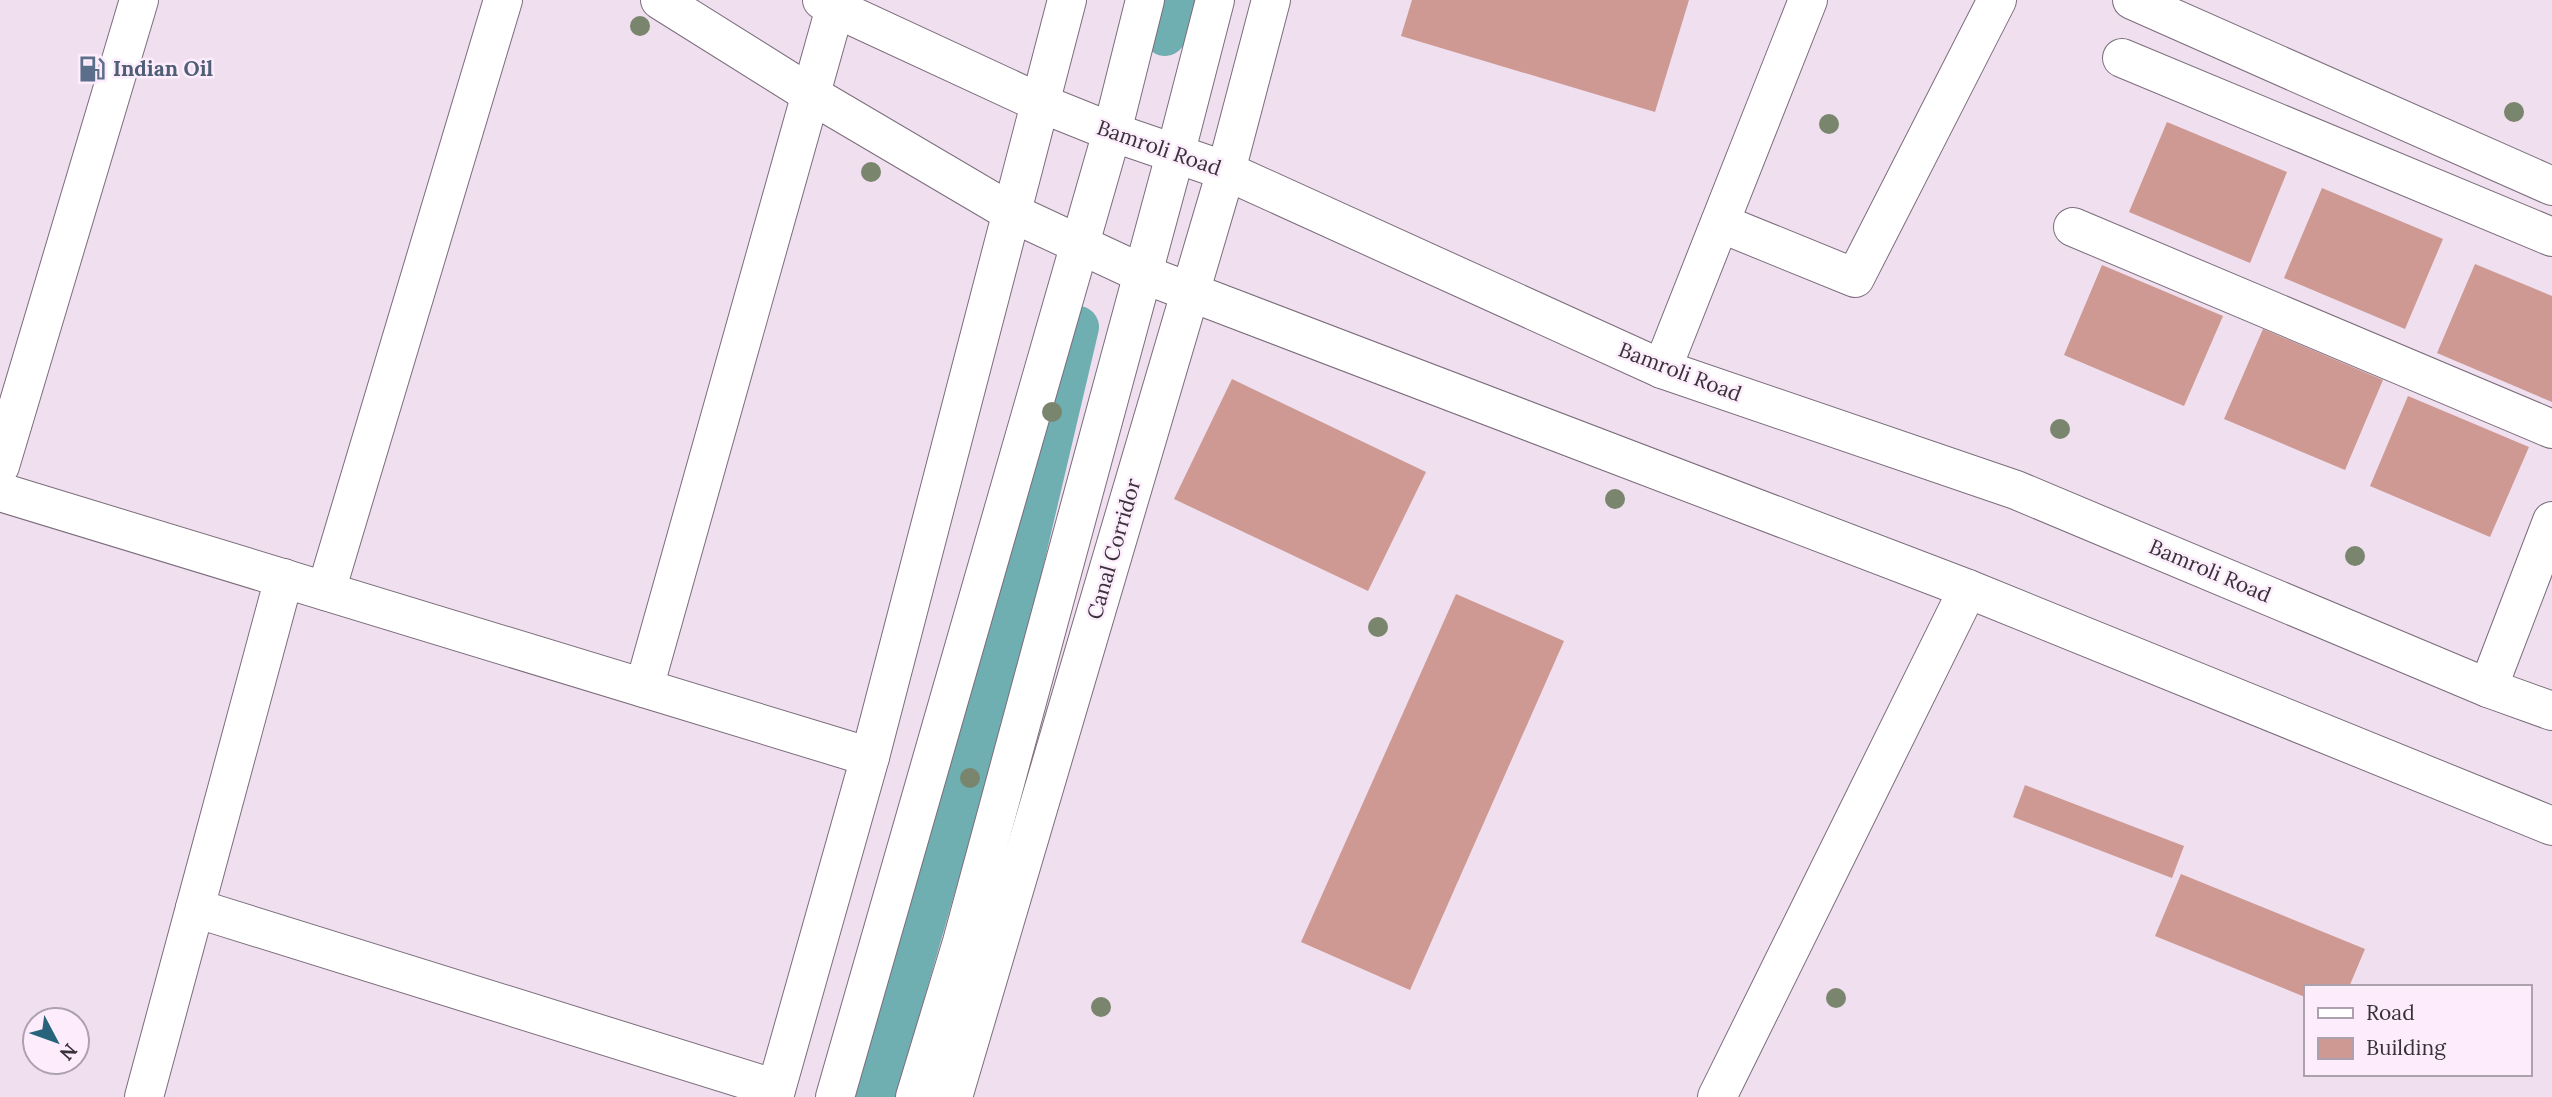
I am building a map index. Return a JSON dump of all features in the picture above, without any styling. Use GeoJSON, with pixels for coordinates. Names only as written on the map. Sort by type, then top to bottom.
{"type":"FeatureCollection","features":[{"type":"Feature","properties":{"kind":"street"},"geometry":{"type":"LineString","coordinates":[[0,466],[139,0]]}},
{"type":"Feature","properties":{"kind":"street"},"geometry":{"type":"LineString","coordinates":[[326,591],[503,0]]}},
{"type":"Feature","properties":{"kind":"street"},"geometry":{"type":"LineString","coordinates":[[660,0],[810,94],[1012,213],[1143,274],[1968,589],[2552,826]]}},
{"type":"Feature","properties":{"kind":"street"},"geometry":{"type":"LineString","coordinates":[[195,908],[775,1093],[870,757],[1067,0]]}},
{"type":"Feature","properties":{"kind":"street"},"geometry":{"type":"LineString","coordinates":[[835,1097],[1112,132],[1145,0]]}},
{"type":"Feature","properties":{"kind":"street"},"geometry":{"type":"LineString","coordinates":[[915,1097],[962,942],[1215,0]]}},
{"type":"Feature","properties":{"kind":"street","name":"Canal Corridor"},"geometry":{"type":"LineString","coordinates":[[953,1097],[1226,171],[1271,0]]}},
{"type":"Feature","properties":{"kind":"street"},"geometry":{"type":"LineString","coordinates":[[1662,369],[1808,0]]}},
{"type":"Feature","properties":{"kind":"street"},"geometry":{"type":"LineString","coordinates":[[1720,223],[1855,278],[1997,0]]}},
{"type":"Feature","properties":{"kind":"street"},"geometry":{"type":"LineString","coordinates":[[2132,0],[2552,186]]}},
{"type":"Feature","properties":{"kind":"street"},"geometry":{"type":"LineString","coordinates":[[644,688],[810,94],[828,4]]}},
{"type":"Feature","properties":{"kind":"street","name":"Bamroli Road"},"geometry":{"type":"LineString","coordinates":[[828,4],[1040,103],[1112,132],[1226,171],[1662,369],[2016,490],[2488,688],[2552,711]]}},
{"type":"Feature","properties":{"kind":"street"},"geometry":{"type":"LineString","coordinates":[[2122,58],[2552,237]]}},
{"type":"Feature","properties":{"kind":"street"},"geometry":{"type":"LineString","coordinates":[[2073,227],[2552,429]]}},
{"type":"Feature","properties":{"kind":"street"},"geometry":{"type":"LineString","coordinates":[[0,492],[870,757]]}},
{"type":"Feature","properties":{"kind":"street"},"geometry":{"type":"LineString","coordinates":[[2488,688],[2552,521]]}},
{"type":"Feature","properties":{"kind":"street"},"geometry":{"type":"LineString","coordinates":[[144,1097],[284,578]]}},
{"type":"Feature","properties":{"kind":"street"},"geometry":{"type":"LineString","coordinates":[[1717,1097],[1968,589]]}},
{"type":"Feature","properties":{"kind":"building"},"geometry":{"type":"Polygon","coordinates":[[[1412,0],[1689,0],[1655,112],[1401,36],[1412,0]]]}},
{"type":"Feature","properties":{"kind":"building"},"geometry":{"type":"Polygon","coordinates":[[[2167,122],[2287,172],[2250,263],[2129,212],[2167,122]]]}},
{"type":"Feature","properties":{"kind":"building"},"geometry":{"type":"Polygon","coordinates":[[[2322,188],[2443,239],[2405,329],[2284,278],[2322,188]]]}},
{"type":"Feature","properties":{"kind":"building"},"geometry":{"type":"Polygon","coordinates":[[[2475,264],[2552,296],[2552,402],[2437,353],[2475,264]]]}},
{"type":"Feature","properties":{"kind":"building"},"geometry":{"type":"Polygon","coordinates":[[[2102,265],[2223,316],[2184,406],[2064,355],[2102,265]]]}},
{"type":"Feature","properties":{"kind":"building"},"geometry":{"type":"Polygon","coordinates":[[[2263,329],[2383,380],[2345,470],[2224,419],[2263,329]]]}},
{"type":"Feature","properties":{"kind":"building"},"geometry":{"type":"Polygon","coordinates":[[[1232,379],[1426,472],[1368,591],[1174,499],[1232,379]]]}},
{"type":"Feature","properties":{"kind":"building"},"geometry":{"type":"Polygon","coordinates":[[[2408,396],[2529,447],[2490,537],[2370,486],[2408,396]]]}},
{"type":"Feature","properties":{"kind":"building"},"geometry":{"type":"Polygon","coordinates":[[[1456,594],[1564,641],[1410,990],[1301,942],[1456,594]]]}},
{"type":"Feature","properties":{"kind":"building"},"geometry":{"type":"Polygon","coordinates":[[[2025,785],[2184,846],[2172,878],[2013,817],[2025,785]]]}},
{"type":"Feature","properties":{"kind":"building"},"geometry":{"type":"Polygon","coordinates":[[[2181,874],[2365,949],[2350,985],[2304,985],[2304,997],[2155,936],[2181,874]]]}},
{"type":"Feature","properties":{"kind":"waterway"},"geometry":{"type":"LineString","coordinates":[[1165,35],[1175,0]]}},
{"type":"Feature","properties":{"kind":"waterway"},"geometry":{"type":"LineString","coordinates":[[874,1097],[998,667],[1078,327]]}},
{"type":"Feature","properties":{"kind":"place","name":"Indian Oil"},"geometry":{"type":"Point","coordinates":[92,69]}}]}
